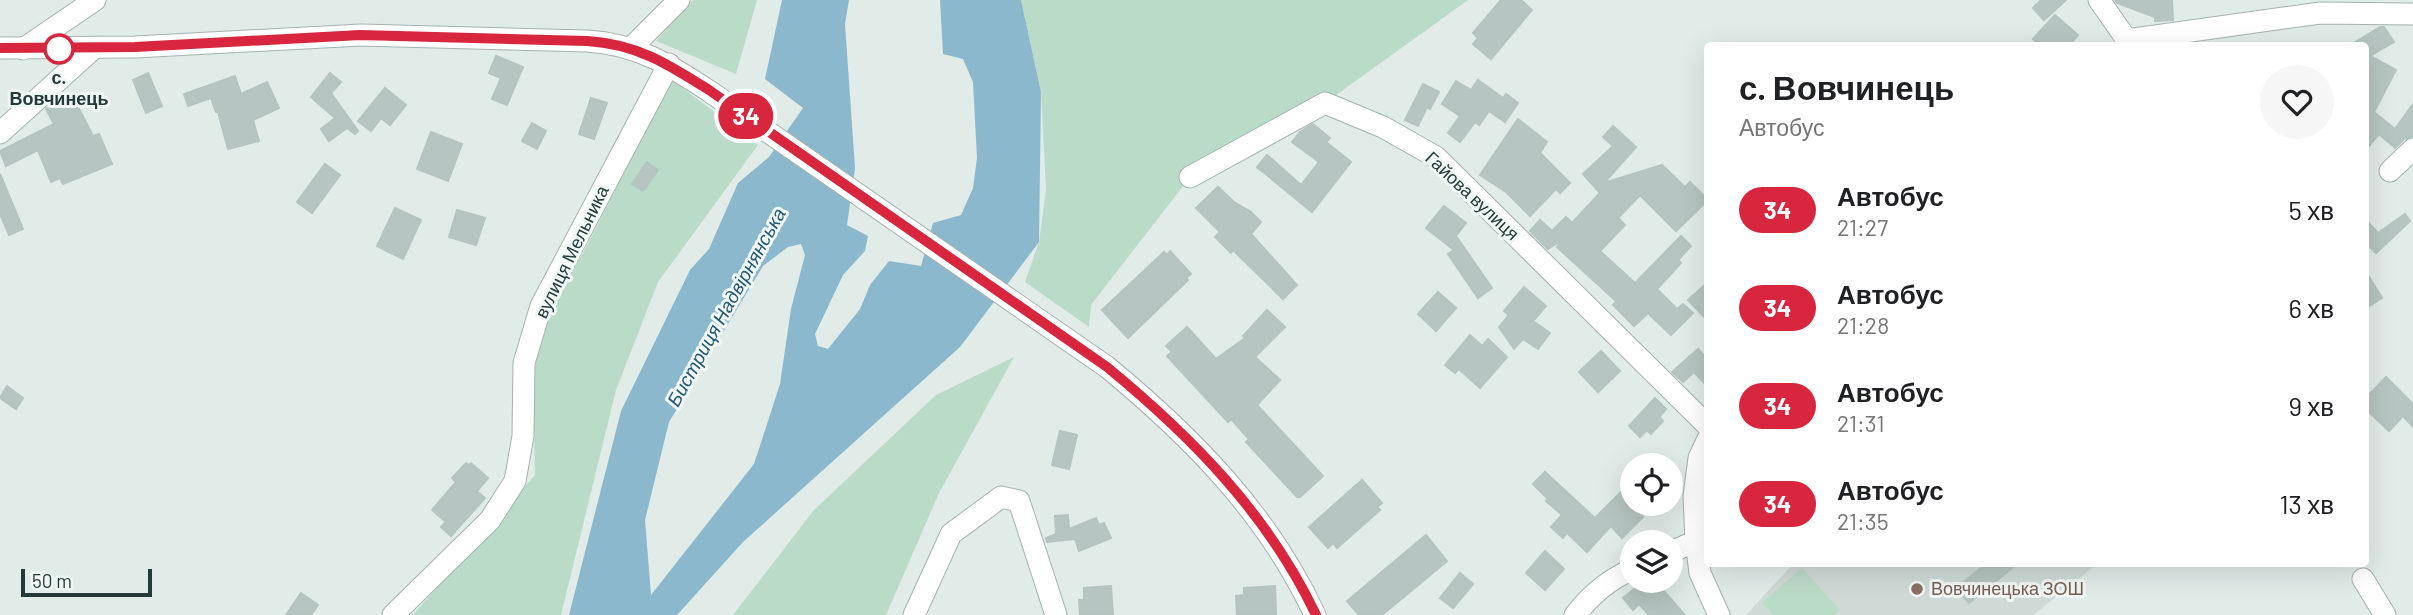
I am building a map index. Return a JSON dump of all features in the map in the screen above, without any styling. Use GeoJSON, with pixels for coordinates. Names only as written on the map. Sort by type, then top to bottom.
{"type":"FeatureCollection","features":[{"type":"Feature","properties":{"kind":"street"},"geometry":{"type":"LineString","coordinates":[[23,49],[95,0]]}},
{"type":"Feature","properties":{"kind":"street"},"geometry":{"type":"LineString","coordinates":[[632,48],[679,0]]}},
{"type":"Feature","properties":{"kind":"street"},"geometry":{"type":"LineString","coordinates":[[2099,0],[2125,42]]}},
{"type":"Feature","properties":{"kind":"street"},"geometry":{"type":"LineString","coordinates":[[2132,42],[2320,13],[2413,14]]}},
{"type":"Feature","properties":{"kind":"street"},"geometry":{"type":"LineString","coordinates":[[0,48],[94,48],[360,35],[587,41],[632,48],[669,64],[709,90],[1088,353],[1163,413],[1210,461],[1260,520],[1285,558],[1315,615]]}},
{"type":"Feature","properties":{"kind":"street"},"geometry":{"type":"LineString","coordinates":[[0,133],[94,48]]}},
{"type":"Feature","properties":{"kind":"street","name":"вулиця Мельника"},"geometry":{"type":"LineString","coordinates":[[393,615],[490,520],[515,481],[523,436],[524,363],[541,306],[669,64]]}},
{"type":"Feature","properties":{"kind":"street","name":"Гайова вулиця"},"geometry":{"type":"LineString","coordinates":[[1190,177],[1325,103],[1382,127],[1436,157],[1704,422]]}},
{"type":"Feature","properties":{"kind":"street"},"geometry":{"type":"LineString","coordinates":[[2390,171],[2413,149]]}},
{"type":"Feature","properties":{"kind":"street"},"geometry":{"type":"LineString","coordinates":[[1704,447],[1699,458],[1694,496],[1696,541],[1700,573],[1719,615]]}},
{"type":"Feature","properties":{"kind":"street"},"geometry":{"type":"LineString","coordinates":[[914,615],[951,534],[1001,497],[1019,501],[1056,615]]}},
{"type":"Feature","properties":{"kind":"street"},"geometry":{"type":"LineString","coordinates":[[1683,547],[1696,541]]}},
{"type":"Feature","properties":{"kind":"street"},"geometry":{"type":"LineString","coordinates":[[1575,615],[1599,587],[1620,575]]}},
{"type":"Feature","properties":{"kind":"street"},"geometry":{"type":"LineString","coordinates":[[2363,579],[2385,615]]}},
{"type":"Feature","properties":{"kind":"shaded area","name":"Вовчинецька ЗОШ"},"geometry":{"type":"Polygon","coordinates":[[[1790,567],[2093,567],[2033,615],[1746,615],[1790,567]]]}},
{"type":"Feature","properties":{"kind":"green space"},"geometry":{"type":"Polygon","coordinates":[[[693,0],[757,0],[736,74],[656,41],[693,0]]]}},
{"type":"Feature","properties":{"kind":"green space"},"geometry":{"type":"Polygon","coordinates":[[[1021,0],[1468,0],[1325,103],[1190,177],[1091,305],[1089,327],[1025,282],[1039,242],[1046,189],[1041,92],[1021,0]]]}},
{"type":"Feature","properties":{"kind":"green space"},"geometry":{"type":"Polygon","coordinates":[[[672,80],[758,145],[658,282],[616,390],[561,615],[413,615],[535,475],[533,394],[537,341],[557,287],[582,255],[672,80]]]}},
{"type":"Feature","properties":{"kind":"green space"},"geometry":{"type":"Polygon","coordinates":[[[1014,357],[939,493],[886,615],[733,615],[814,510],[936,395],[1014,357]]]}},
{"type":"Feature","properties":{"kind":"green space"},"geometry":{"type":"Polygon","coordinates":[[[1802,568],[1840,610],[1834,615],[1773,615],[1762,603],[1802,568]]]}},
{"type":"Feature","properties":{"kind":"water","name":"Бистриця Надвірнянська"},"geometry":{"type":"Polygon","coordinates":[[[782,0],[849,0],[845,24],[855,168],[847,225],[868,236],[865,251],[843,275],[815,334],[818,346],[828,349],[860,309],[870,285],[889,261],[921,266],[933,223],[961,215],[973,188],[977,158],[973,82],[963,59],[943,54],[940,0],[1021,0],[1041,92],[1039,242],[960,347],[743,542],[677,615],[569,615],[621,411],[690,270],[709,249],[738,183],[769,157],[803,108],[765,79],[782,0]],[[801,244],[788,247],[763,266],[669,422],[645,520],[651,595],[754,464],[780,384],[791,309],[805,255],[801,244]]]}},
{"type":"Feature","properties":{"kind":"building"},"geometry":{"type":"Polygon","coordinates":[[[1501,0],[1521,0],[1532,10],[1491,59],[1473,44],[1478,38],[1473,33],[1501,0]]]}},
{"type":"Feature","properties":{"kind":"building"},"geometry":{"type":"Polygon","coordinates":[[[2041,0],[2066,0],[2044,20],[2033,8],[2041,0]]]}},
{"type":"Feature","properties":{"kind":"building"},"geometry":{"type":"Polygon","coordinates":[[[2115,0],[2172,0],[2173,20],[2155,21],[2155,17],[2115,0]]]}},
{"type":"Feature","properties":{"kind":"building"},"geometry":{"type":"Polygon","coordinates":[[[2055,15],[2078,35],[2072,42],[2036,42],[2033,39],[2055,15]]]}},
{"type":"Feature","properties":{"kind":"building"},"geometry":{"type":"Polygon","coordinates":[[[2384,27],[2394,42],[2370,56],[2396,70],[2374,112],[2395,129],[2413,104],[2413,136],[2404,139],[2395,148],[2379,134],[2369,146],[2369,42],[2356,42],[2384,27]]]}},
{"type":"Feature","properties":{"kind":"building"},"geometry":{"type":"Polygon","coordinates":[[[496,56],[523,67],[507,105],[492,99],[501,78],[489,73],[496,56]]]}},
{"type":"Feature","properties":{"kind":"building"},"geometry":{"type":"Polygon","coordinates":[[[148,73],[162,106],[146,113],[133,80],[148,73]]]}},
{"type":"Feature","properties":{"kind":"building"},"geometry":{"type":"Polygon","coordinates":[[[330,73],[341,82],[331,93],[358,131],[355,134],[347,128],[329,141],[321,129],[335,118],[311,97],[330,73]]]}},
{"type":"Feature","properties":{"kind":"building"},"geometry":{"type":"Polygon","coordinates":[[[235,76],[241,94],[267,82],[279,108],[253,120],[259,141],[228,149],[218,112],[211,98],[188,106],[184,94],[235,76]]]}},
{"type":"Feature","properties":{"kind":"building"},"geometry":{"type":"Polygon","coordinates":[[[1478,80],[1503,98],[1506,94],[1518,103],[1505,122],[1489,111],[1479,125],[1475,122],[1460,142],[1448,133],[1460,116],[1442,104],[1456,81],[1471,90],[1478,80]]]}},
{"type":"Feature","properties":{"kind":"building"},"geometry":{"type":"Polygon","coordinates":[[[1423,84],[1439,92],[1430,109],[1427,107],[1418,126],[1405,120],[1423,84]]]}},
{"type":"Feature","properties":{"kind":"building"},"geometry":{"type":"Polygon","coordinates":[[[385,88],[406,105],[390,125],[381,118],[371,131],[358,121],[385,88]]]}},
{"type":"Feature","properties":{"kind":"building"},"geometry":{"type":"Polygon","coordinates":[[[72,95],[93,136],[99,134],[112,164],[63,184],[60,178],[51,182],[38,150],[6,166],[0,151],[54,124],[46,109],[72,95]]]}},
{"type":"Feature","properties":{"kind":"building"},"geometry":{"type":"Polygon","coordinates":[[[591,98],[607,103],[594,139],[579,134],[591,98]]]}},
{"type":"Feature","properties":{"kind":"building"},"geometry":{"type":"Polygon","coordinates":[[[1518,119],[1547,142],[1540,153],[1570,183],[1560,193],[1556,189],[1530,216],[1506,192],[1480,175],[1518,119]]]}},
{"type":"Feature","properties":{"kind":"building"},"geometry":{"type":"Polygon","coordinates":[[[532,123],[546,131],[537,149],[522,141],[532,123]]]}},
{"type":"Feature","properties":{"kind":"building"},"geometry":{"type":"Polygon","coordinates":[[[1313,124],[1330,138],[1326,142],[1351,162],[1312,212],[1257,167],[1267,155],[1301,185],[1319,162],[1292,142],[1300,132],[1313,124]]]}},
{"type":"Feature","properties":{"kind":"building"},"geometry":{"type":"Polygon","coordinates":[[[1613,126],[1636,147],[1604,183],[1662,165],[1685,187],[1690,182],[1704,196],[1704,204],[1676,231],[1640,195],[1618,218],[1625,225],[1600,251],[1635,283],[1681,236],[1691,246],[1678,260],[1681,263],[1657,289],[1677,309],[1683,304],[1693,313],[1671,335],[1648,313],[1634,326],[1613,305],[1616,301],[1557,247],[1562,240],[1548,249],[1530,231],[1540,220],[1552,231],[1566,217],[1572,223],[1600,193],[1583,174],[1613,146],[1603,137],[1613,126]]]}},
{"type":"Feature","properties":{"kind":"building"},"geometry":{"type":"Polygon","coordinates":[[[431,132],[462,144],[448,181],[417,169],[431,132]]]}},
{"type":"Feature","properties":{"kind":"building"},"geometry":{"type":"Polygon","coordinates":[[[647,162],[658,170],[643,191],[632,184],[647,162]]]}},
{"type":"Feature","properties":{"kind":"building"},"geometry":{"type":"Polygon","coordinates":[[[325,164],[340,175],[312,213],[297,202],[325,164]]]}},
{"type":"Feature","properties":{"kind":"building"},"geometry":{"type":"Polygon","coordinates":[[[0,174],[23,229],[9,235],[0,214],[0,174]]]}},
{"type":"Feature","properties":{"kind":"building"},"geometry":{"type":"Polygon","coordinates":[[[1218,187],[1261,222],[1251,234],[1297,285],[1283,299],[1233,250],[1231,253],[1215,237],[1220,232],[1196,208],[1218,187]]]}},
{"type":"Feature","properties":{"kind":"building"},"geometry":{"type":"Polygon","coordinates":[[[1444,206],[1466,223],[1456,236],[1492,288],[1478,298],[1448,254],[1454,250],[1426,228],[1444,206]]]}},
{"type":"Feature","properties":{"kind":"building"},"geometry":{"type":"Polygon","coordinates":[[[395,208],[421,220],[403,259],[377,246],[395,208]]]}},
{"type":"Feature","properties":{"kind":"building"},"geometry":{"type":"Polygon","coordinates":[[[457,210],[485,218],[476,245],[449,237],[457,210]]]}},
{"type":"Feature","properties":{"kind":"building"},"geometry":{"type":"Polygon","coordinates":[[[2405,214],[2410,221],[2376,253],[2369,246],[2369,223],[2378,233],[2405,214]]]}},
{"type":"Feature","properties":{"kind":"building"},"geometry":{"type":"Polygon","coordinates":[[[1170,251],[1191,274],[1128,338],[1102,310],[1164,252],[1167,255],[1170,251]]]}},
{"type":"Feature","properties":{"kind":"building"},"geometry":{"type":"Polygon","coordinates":[[[2369,277],[2382,298],[2369,306],[2369,277]]]}},
{"type":"Feature","properties":{"kind":"building"},"geometry":{"type":"Polygon","coordinates":[[[1704,286],[1704,317],[1688,300],[1704,286]]]}},
{"type":"Feature","properties":{"kind":"building"},"geometry":{"type":"Polygon","coordinates":[[[1524,287],[1546,306],[1533,321],[1550,333],[1538,349],[1523,339],[1514,349],[1499,327],[1509,315],[1504,311],[1524,287]]]}},
{"type":"Feature","properties":{"kind":"building"},"geometry":{"type":"Polygon","coordinates":[[[1438,292],[1456,308],[1436,331],[1418,314],[1438,292]]]}},
{"type":"Feature","properties":{"kind":"building"},"geometry":{"type":"Polygon","coordinates":[[[1267,310],[1285,327],[1255,357],[1280,380],[1257,405],[1323,476],[1300,497],[1297,497],[1246,442],[1249,439],[1231,419],[1228,422],[1167,356],[1172,352],[1166,346],[1187,327],[1216,359],[1245,338],[1243,336],[1267,310]]]}},
{"type":"Feature","properties":{"kind":"building"},"geometry":{"type":"Polygon","coordinates":[[[1470,335],[1482,346],[1488,339],[1507,357],[1480,388],[1459,369],[1455,373],[1445,365],[1470,335]]]}},
{"type":"Feature","properties":{"kind":"building"},"geometry":{"type":"Polygon","coordinates":[[[1698,349],[1704,356],[1704,383],[1694,372],[1683,382],[1672,372],[1698,349]]]}},
{"type":"Feature","properties":{"kind":"building"},"geometry":{"type":"Polygon","coordinates":[[[1601,351],[1620,371],[1598,392],[1579,372],[1601,351]]]}},
{"type":"Feature","properties":{"kind":"building"},"geometry":{"type":"Polygon","coordinates":[[[2386,377],[2413,404],[2413,427],[2403,416],[2389,431],[2369,412],[2369,395],[2386,377]]]}},
{"type":"Feature","properties":{"kind":"building"},"geometry":{"type":"Polygon","coordinates":[[[7,386],[23,398],[16,409],[0,398],[7,386]]]}},
{"type":"Feature","properties":{"kind":"building"},"geometry":{"type":"Polygon","coordinates":[[[1655,398],[1666,409],[1659,417],[1663,421],[1651,434],[1647,430],[1640,437],[1629,426],[1655,398]]]}},
{"type":"Feature","properties":{"kind":"building"},"geometry":{"type":"Polygon","coordinates":[[[1060,431],[1077,435],[1069,469],[1052,465],[1060,431]]]}},
{"type":"Feature","properties":{"kind":"building"},"geometry":{"type":"Polygon","coordinates":[[[466,463],[471,463],[488,478],[477,491],[485,498],[451,536],[441,527],[446,522],[432,510],[456,482],[452,478],[466,463]]]}},
{"type":"Feature","properties":{"kind":"building"},"geometry":{"type":"Polygon","coordinates":[[[1545,472],[1595,518],[1620,493],[1620,516],[1643,517],[1630,530],[1620,530],[1620,536],[1611,526],[1587,552],[1567,533],[1563,538],[1551,527],[1562,515],[1546,501],[1548,499],[1533,484],[1545,472]]]}},
{"type":"Feature","properties":{"kind":"building"},"geometry":{"type":"Polygon","coordinates":[[[1362,480],[1382,503],[1377,507],[1380,510],[1337,548],[1333,543],[1328,548],[1309,527],[1362,480]]]}},
{"type":"Feature","properties":{"kind":"building"},"geometry":{"type":"Polygon","coordinates":[[[1068,515],[1069,529],[1096,518],[1099,525],[1104,523],[1111,538],[1079,551],[1075,539],[1047,542],[1046,538],[1056,534],[1055,516],[1068,515]]]}},
{"type":"Feature","properties":{"kind":"building"},"geometry":{"type":"Polygon","coordinates":[[[1426,535],[1447,561],[1382,615],[1359,615],[1347,601],[1426,535]]]}},
{"type":"Feature","properties":{"kind":"building"},"geometry":{"type":"Polygon","coordinates":[[[1545,551],[1564,569],[1545,590],[1526,573],[1545,551]]]}},
{"type":"Feature","properties":{"kind":"building"},"geometry":{"type":"Polygon","coordinates":[[[1982,567],[2013,567],[1969,603],[1956,588],[1982,567]]]}},
{"type":"Feature","properties":{"kind":"building"},"geometry":{"type":"Polygon","coordinates":[[[1460,573],[1473,584],[1453,608],[1440,598],[1460,573]]]}},
{"type":"Feature","properties":{"kind":"building"},"geometry":{"type":"Polygon","coordinates":[[[1111,586],[1113,615],[1080,615],[1079,600],[1084,600],[1084,588],[1111,586]]]}},
{"type":"Feature","properties":{"kind":"building"},"geometry":{"type":"Polygon","coordinates":[[[1275,586],[1276,615],[1237,615],[1236,596],[1244,595],[1244,588],[1275,586]]]}},
{"type":"Feature","properties":{"kind":"building"},"geometry":{"type":"Polygon","coordinates":[[[301,593],[318,605],[311,615],[286,615],[301,593]]]}},
{"type":"Feature","properties":{"kind":"building"},"geometry":{"type":"Polygon","coordinates":[[[1629,593],[1666,593],[1685,615],[1649,615],[1639,604],[1633,610],[1623,598],[1629,593]]]}},
{"type":"Feature","properties":{"kind":"bus line","name":"34"},"geometry":{"type":"LineString","coordinates":[[0,48],[135,47],[360,35],[587,41],[632,48],[669,64],[709,90],[1107,367],[1163,413],[1210,461],[1260,520],[1285,558],[1316,615]]}},
{"type":"Feature","properties":{"kind":"place","name":"с. Вовчинець"},"geometry":{"type":"Point","coordinates":[59,49]}},
{"type":"Feature","properties":{"kind":"place","name":"Вовчинецька ЗОШ"},"geometry":{"type":"Point","coordinates":[1917,589]}}]}
